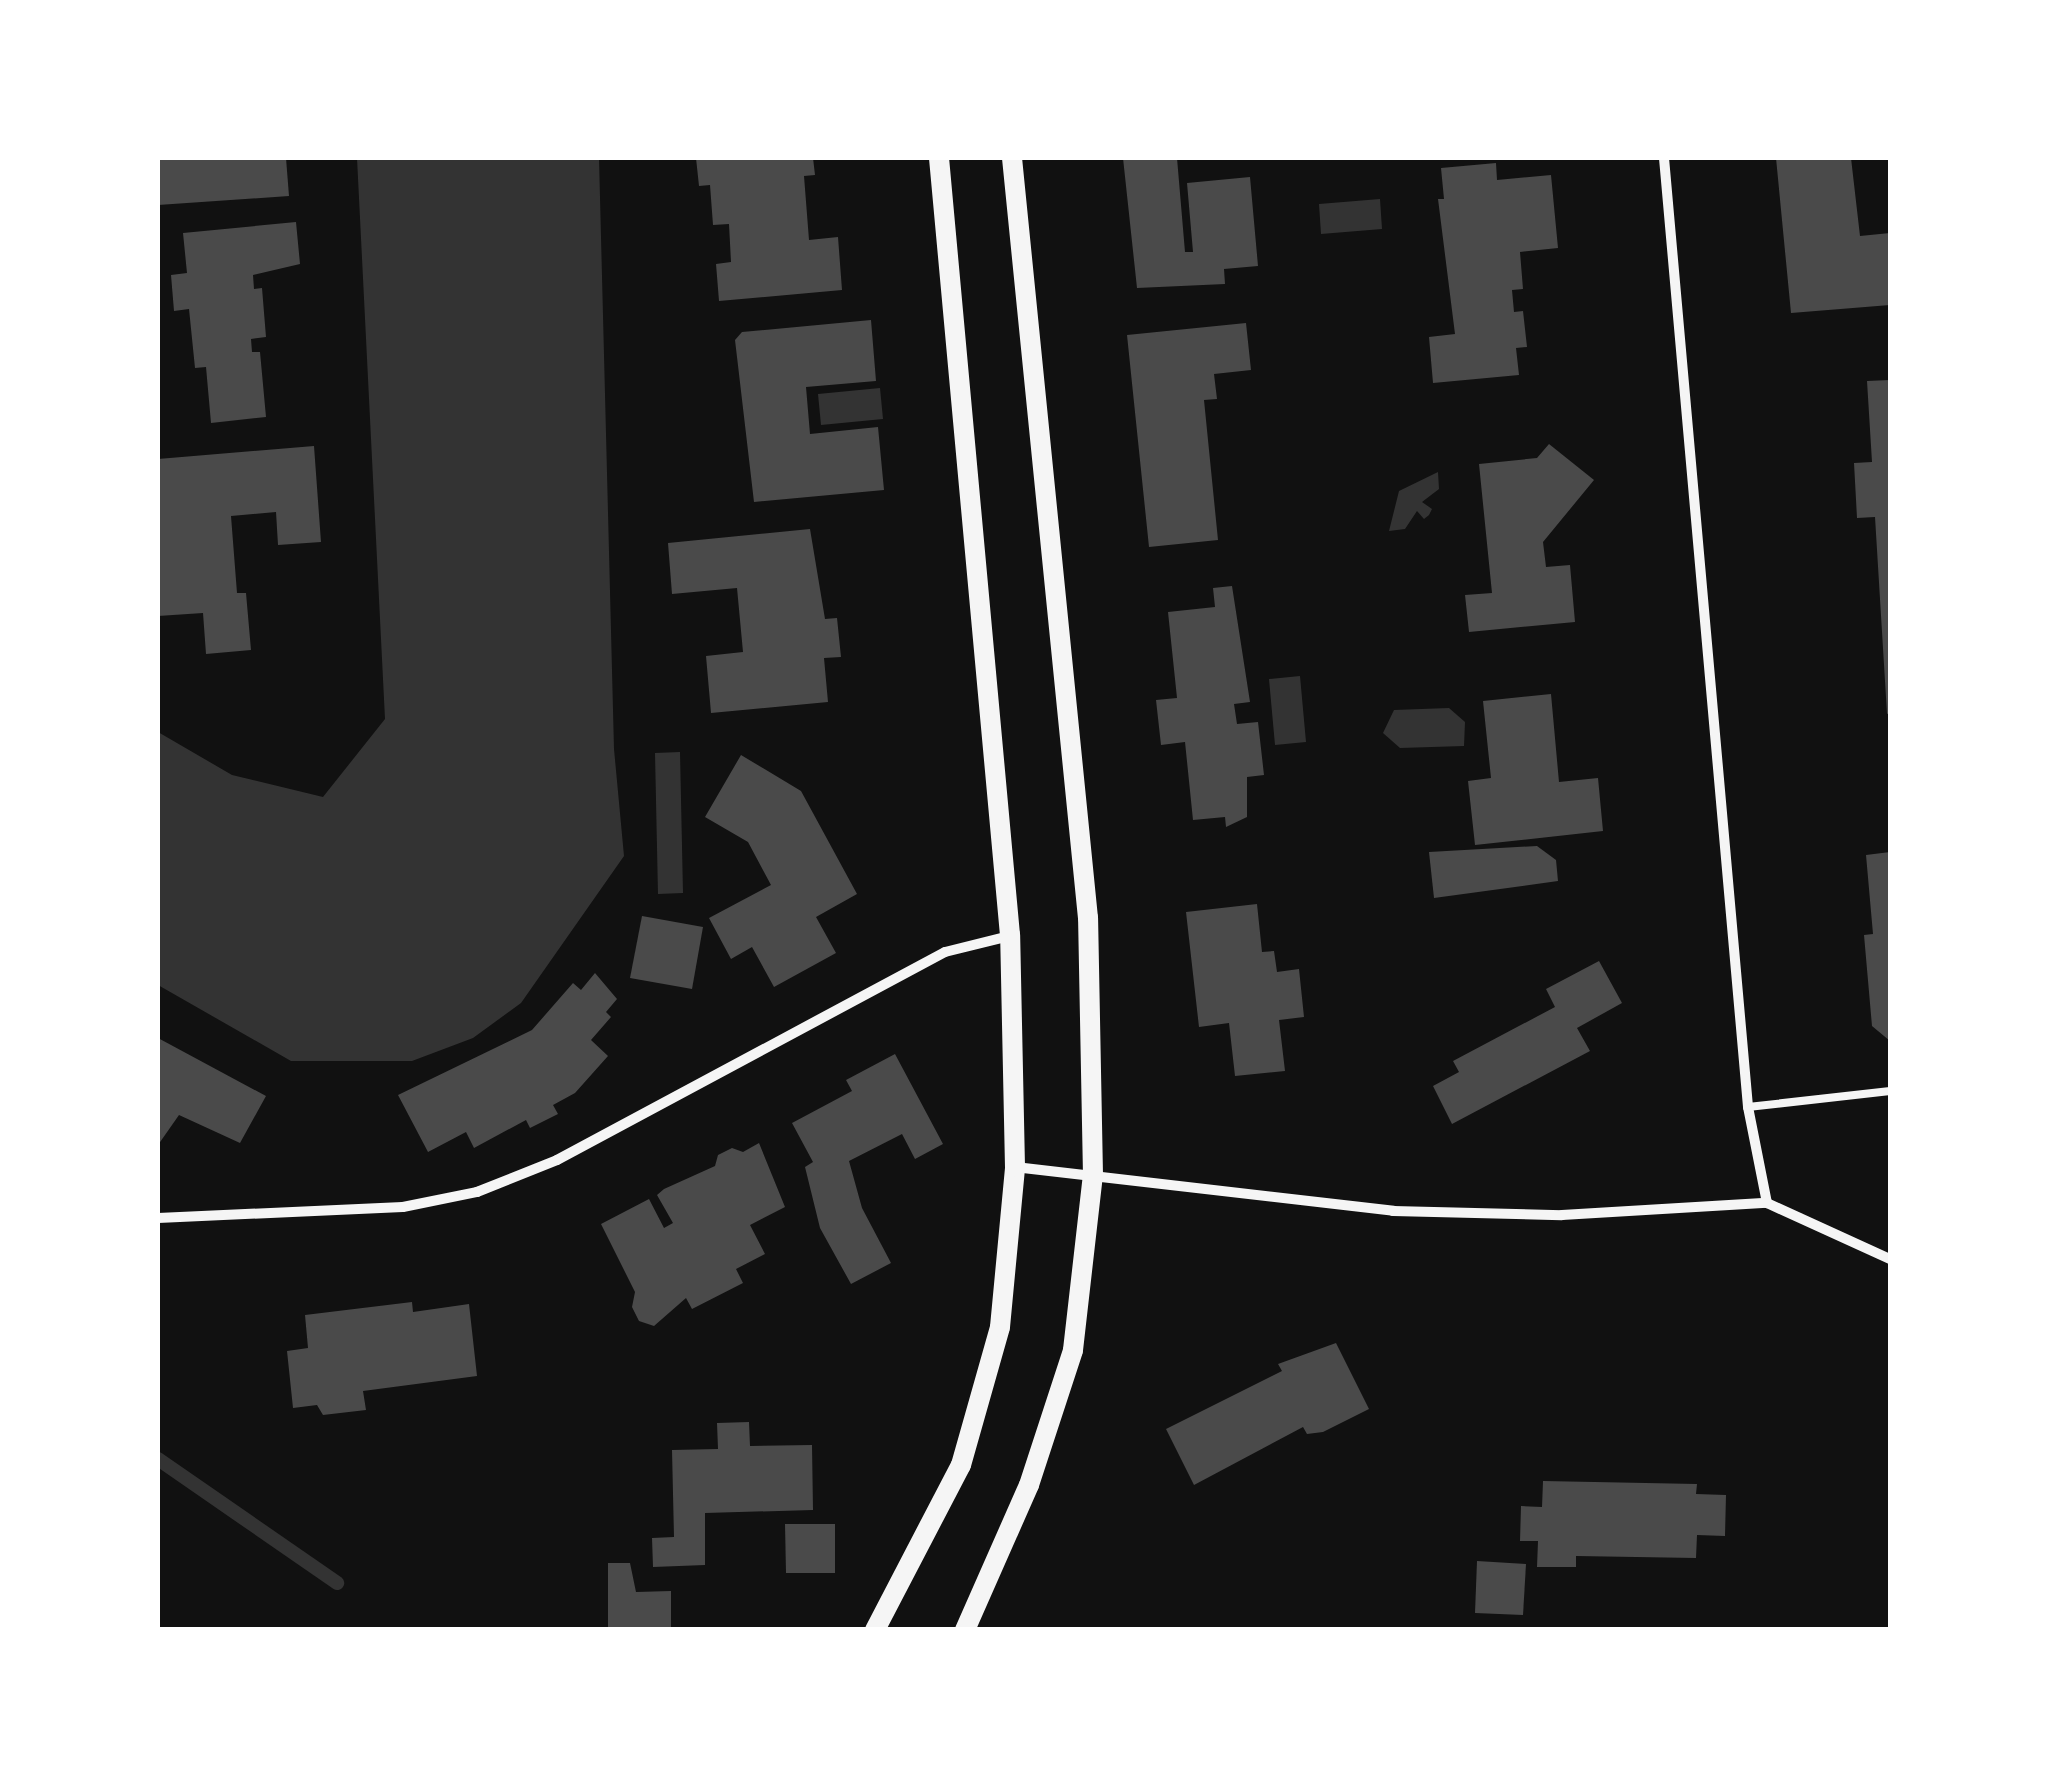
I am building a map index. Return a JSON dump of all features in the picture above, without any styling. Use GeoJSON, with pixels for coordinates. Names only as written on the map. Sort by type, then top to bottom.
{"type":"FeatureCollection","features":[{"type":"Feature","properties":{"kind":"main road"},"geometry":{"type":"LineString","coordinates":[[875,1630],[961,1465],[1000,1327],[1015,1166],[1010,935],[940,158]]}},
{"type":"Feature","properties":{"kind":"main road"},"geometry":{"type":"LineString","coordinates":[[965,1630],[1029,1485],[1073,1350],[1093,1175],[1088,918],[1012,158]]}},
{"type":"Feature","properties":{"kind":"street"},"geometry":{"type":"LineString","coordinates":[[1664,158],[1748,1106],[1767,1203]]}},
{"type":"Feature","properties":{"kind":"street"},"geometry":{"type":"LineString","coordinates":[[158,1218],[403,1207],[478,1192],[557,1160],[945,952],[1010,935]]}},
{"type":"Feature","properties":{"kind":"street"},"geometry":{"type":"LineString","coordinates":[[1015,1166],[1393,1211],[1562,1215],[1767,1203],[1890,1258]]}},
{"type":"Feature","properties":{"kind":"lane"},"geometry":{"type":"LineString","coordinates":[[1748,1106],[1890,1091]]}},
{"type":"Feature","properties":{"kind":"shaded area"},"geometry":{"type":"Polygon","coordinates":[[[357,158],[599,158],[614,749],[624,856],[521,1003],[473,1038],[412,1061],[291,1061],[158,985],[158,732],[232,775],[323,797],[385,719],[357,158]]]}},
{"type":"Feature","properties":{"kind":"shaded area"},"geometry":{"type":"Polygon","coordinates":[[[1380,199],[1382,229],[1321,234],[1319,204],[1380,199]]]}},
{"type":"Feature","properties":{"kind":"shaded area"},"geometry":{"type":"Polygon","coordinates":[[[880,388],[883,419],[821,425],[818,394],[880,388]]]}},
{"type":"Feature","properties":{"kind":"shaded area"},"geometry":{"type":"Polygon","coordinates":[[[1438,472],[1439,489],[1422,502],[1432,509],[1429,515],[1424,519],[1417,511],[1405,529],[1389,531],[1399,491],[1438,472]]]}},
{"type":"Feature","properties":{"kind":"shaded area"},"geometry":{"type":"Polygon","coordinates":[[[1300,676],[1306,742],[1275,745],[1269,679],[1300,676]]]}},
{"type":"Feature","properties":{"kind":"shaded area"},"geometry":{"type":"Polygon","coordinates":[[[1449,708],[1465,722],[1464,746],[1400,748],[1383,733],[1394,710],[1449,708]]]}},
{"type":"Feature","properties":{"kind":"shaded area"},"geometry":{"type":"Polygon","coordinates":[[[680,752],[683,893],[658,894],[655,753],[680,752]]]}},
{"type":"Feature","properties":{"kind":"building"},"geometry":{"type":"Polygon","coordinates":[[[158,158],[286,158],[289,196],[158,205],[158,158]]]}},
{"type":"Feature","properties":{"kind":"building"},"geometry":{"type":"Polygon","coordinates":[[[696,158],[813,158],[815,175],[804,176],[809,240],[838,237],[842,290],[719,301],[716,264],[731,262],[729,224],[713,225],[710,185],[699,186],[696,158]]]}},
{"type":"Feature","properties":{"kind":"building"},"geometry":{"type":"Polygon","coordinates":[[[1123,158],[1177,158],[1185,252],[1193,252],[1187,183],[1250,177],[1258,266],[1224,269],[1225,284],[1137,288],[1123,158]]]}},
{"type":"Feature","properties":{"kind":"building"},"geometry":{"type":"Polygon","coordinates":[[[1776,158],[1851,158],[1860,236],[1890,233],[1890,305],[1791,313],[1776,158]]]}},
{"type":"Feature","properties":{"kind":"building"},"geometry":{"type":"Polygon","coordinates":[[[1496,163],[1497,180],[1551,175],[1558,248],[1520,252],[1523,289],[1512,290],[1514,312],[1523,311],[1527,347],[1516,348],[1519,375],[1433,383],[1429,337],[1455,334],[1438,199],[1444,199],[1441,168],[1496,163]]]}},
{"type":"Feature","properties":{"kind":"building"},"geometry":{"type":"Polygon","coordinates":[[[296,222],[300,264],[253,275],[254,289],[262,288],[266,337],[251,339],[252,352],[260,352],[266,417],[211,423],[206,367],[195,368],[189,309],[174,311],[171,275],[187,273],[183,233],[296,222]]]}},
{"type":"Feature","properties":{"kind":"building"},"geometry":{"type":"Polygon","coordinates":[[[871,320],[876,381],[806,387],[810,434],[878,427],[884,490],[754,502],[735,340],[742,332],[871,320]]]}},
{"type":"Feature","properties":{"kind":"building"},"geometry":{"type":"Polygon","coordinates":[[[1246,323],[1251,370],[1214,374],[1217,399],[1204,400],[1218,540],[1149,547],[1127,335],[1246,323]]]}},
{"type":"Feature","properties":{"kind":"building"},"geometry":{"type":"Polygon","coordinates":[[[1890,380],[1887,714],[1875,517],[1857,518],[1854,463],[1872,462],[1867,381],[1890,380]]]}},
{"type":"Feature","properties":{"kind":"building"},"geometry":{"type":"Polygon","coordinates":[[[1549,444],[1594,480],[1543,542],[1546,567],[1570,565],[1575,622],[1469,632],[1465,595],[1492,593],[1479,464],[1537,458],[1549,444]]]}},
{"type":"Feature","properties":{"kind":"building"},"geometry":{"type":"Polygon","coordinates":[[[314,446],[321,542],[278,545],[276,512],[231,516],[237,593],[246,593],[251,650],[206,654],[203,613],[158,616],[158,459],[314,446]]]}},
{"type":"Feature","properties":{"kind":"building"},"geometry":{"type":"Polygon","coordinates":[[[810,529],[825,619],[837,618],[841,657],[824,658],[828,702],[711,713],[706,656],[743,652],[737,588],[672,594],[668,543],[810,529]]]}},
{"type":"Feature","properties":{"kind":"building"},"geometry":{"type":"Polygon","coordinates":[[[1232,586],[1250,702],[1234,704],[1237,724],[1258,722],[1264,775],[1247,777],[1247,817],[1226,827],[1225,817],[1193,820],[1185,742],[1161,745],[1156,700],[1177,698],[1168,612],[1215,607],[1213,588],[1232,586]]]}},
{"type":"Feature","properties":{"kind":"building"},"geometry":{"type":"Polygon","coordinates":[[[1551,694],[1559,782],[1598,778],[1603,831],[1475,845],[1468,781],[1491,778],[1483,701],[1551,694]]]}},
{"type":"Feature","properties":{"kind":"building"},"geometry":{"type":"Polygon","coordinates":[[[741,755],[801,791],[857,894],[816,917],[836,953],[774,987],[752,947],[731,959],[709,918],[771,885],[748,842],[705,817],[741,755]]]}},
{"type":"Feature","properties":{"kind":"building"},"geometry":{"type":"Polygon","coordinates":[[[1537,846],[1556,860],[1558,881],[1434,898],[1429,852],[1537,846]]]}},
{"type":"Feature","properties":{"kind":"building"},"geometry":{"type":"Polygon","coordinates":[[[1890,852],[1890,1041],[1872,1026],[1864,935],[1873,934],[1866,855],[1890,852]]]}},
{"type":"Feature","properties":{"kind":"building"},"geometry":{"type":"Polygon","coordinates":[[[1257,904],[1262,952],[1274,951],[1277,972],[1299,969],[1304,1017],[1279,1020],[1285,1071],[1235,1076],[1229,1023],[1199,1027],[1186,912],[1257,904]]]}},
{"type":"Feature","properties":{"kind":"building"},"geometry":{"type":"Polygon","coordinates":[[[642,916],[703,927],[692,989],[630,978],[642,916]]]}},
{"type":"Feature","properties":{"kind":"building"},"geometry":{"type":"Polygon","coordinates":[[[1599,961],[1622,1003],[1577,1028],[1590,1051],[1452,1124],[1433,1086],[1459,1072],[1453,1061],[1555,1007],[1546,989],[1599,961]]]}},
{"type":"Feature","properties":{"kind":"building"},"geometry":{"type":"Polygon","coordinates":[[[595,973],[617,999],[606,1012],[611,1017],[591,1040],[608,1056],[575,1093],[553,1105],[558,1114],[530,1128],[526,1120],[474,1148],[466,1132],[428,1152],[398,1095],[532,1030],[573,983],[581,990],[595,973]]]}},
{"type":"Feature","properties":{"kind":"building"},"geometry":{"type":"Polygon","coordinates":[[[158,1038],[266,1096],[240,1143],[179,1115],[158,1145],[158,1038]]]}},
{"type":"Feature","properties":{"kind":"building"},"geometry":{"type":"Polygon","coordinates":[[[895,1054],[943,1144],[915,1159],[902,1134],[849,1161],[862,1208],[891,1263],[851,1284],[820,1228],[805,1167],[813,1162],[792,1123],[852,1091],[846,1080],[895,1054]]]}},
{"type":"Feature","properties":{"kind":"building"},"geometry":{"type":"Polygon","coordinates":[[[759,1143],[785,1207],[750,1225],[765,1254],[736,1269],[743,1283],[692,1309],[686,1298],[654,1326],[639,1321],[632,1307],[635,1292],[601,1224],[649,1199],[664,1228],[673,1223],[657,1195],[715,1166],[718,1155],[732,1148],[743,1152],[759,1143]]]}},
{"type":"Feature","properties":{"kind":"building"},"geometry":{"type":"Polygon","coordinates":[[[412,1302],[413,1312],[469,1304],[477,1376],[363,1391],[366,1410],[323,1415],[317,1405],[293,1408],[287,1351],[308,1348],[305,1315],[412,1302]]]}},
{"type":"Feature","properties":{"kind":"building"},"geometry":{"type":"Polygon","coordinates":[[[1336,1343],[1369,1409],[1323,1432],[1307,1434],[1303,1427],[1194,1485],[1166,1429],[1282,1371],[1278,1364],[1336,1343]]]}},
{"type":"Feature","properties":{"kind":"building"},"geometry":{"type":"Polygon","coordinates":[[[749,1422],[750,1446],[812,1445],[813,1510],[705,1513],[705,1565],[653,1567],[652,1538],[674,1537],[672,1450],[718,1449],[717,1423],[749,1422]]]}},
{"type":"Feature","properties":{"kind":"building"},"geometry":{"type":"Polygon","coordinates":[[[1543,1481],[1697,1484],[1696,1494],[1726,1495],[1725,1536],[1697,1535],[1696,1558],[1576,1556],[1576,1567],[1537,1567],[1538,1541],[1520,1541],[1521,1506],[1542,1507],[1543,1481]]]}},
{"type":"Feature","properties":{"kind":"building"},"geometry":{"type":"Polygon","coordinates":[[[785,1524],[835,1524],[835,1573],[786,1573],[785,1524]]]}},
{"type":"Feature","properties":{"kind":"building"},"geometry":{"type":"Polygon","coordinates":[[[1477,1561],[1526,1564],[1523,1615],[1475,1613],[1477,1561]]]}},
{"type":"Feature","properties":{"kind":"building"},"geometry":{"type":"Polygon","coordinates":[[[608,1563],[630,1563],[636,1592],[671,1591],[671,1628],[608,1629],[608,1563]]]}},
{"type":"Feature","properties":{"kind":"waterway"},"geometry":{"type":"LineString","coordinates":[[158,1459],[337,1583]]}}]}
